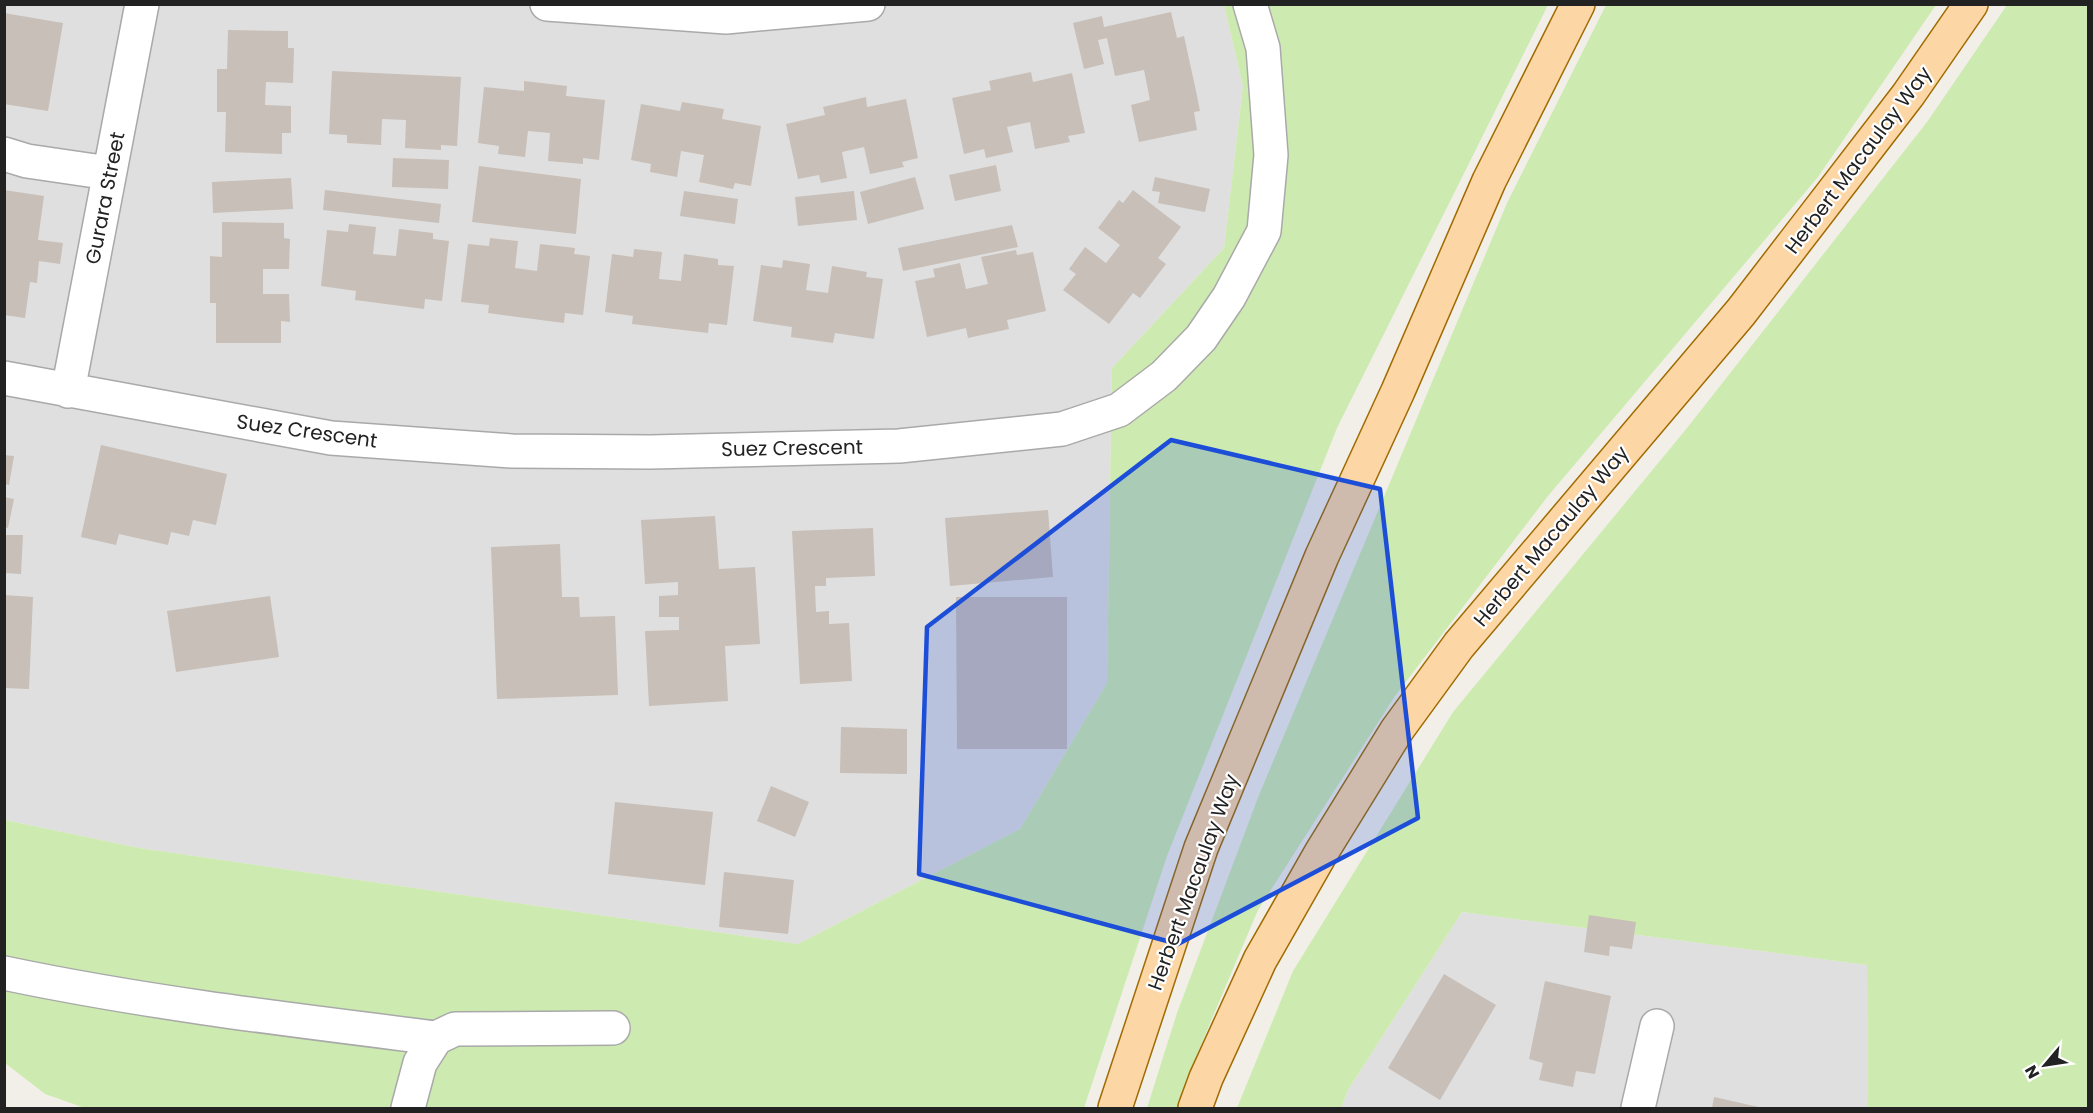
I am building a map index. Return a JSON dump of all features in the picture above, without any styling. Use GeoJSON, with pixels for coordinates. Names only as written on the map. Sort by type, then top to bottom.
{"type":"FeatureCollection","features":[{"type":"Feature","properties":{"kind":"main road","name":"Herbert Macaulay Way"},"geometry":{"type":"LineString","coordinates":[[1195,1108],[1206,1078],[1260,960],[1321,852],[1397,730],[1459,645],[1741,312],[1908,95],[1971,4]]}},
{"type":"Feature","properties":{"kind":"main road","name":"Herbert Macaulay Way"},"geometry":{"type":"LineString","coordinates":[[1115,1108],[1201,848],[1322,556],[1398,391],[1489,182],[1574,14]]}},
{"type":"Feature","properties":{"kind":"street","name":"Gurara Street"},"geometry":{"type":"LineString","coordinates":[[68,391],[142,4]]}},
{"type":"Feature","properties":{"kind":"street"},"geometry":{"type":"LineString","coordinates":[[548,4],[726,11],[868,4]]}},
{"type":"Feature","properties":{"kind":"street","name":"Suez Crescent"},"geometry":{"type":"LineString","coordinates":[[4,378],[331,438],[512,451],[651,452],[899,446],[1062,429],[1119,410],[1164,376],[1201,338],[1229,297],[1264,231],[1271,155],[1263,48],[1250,4]]}},
{"type":"Feature","properties":{"kind":"street"},"geometry":{"type":"LineString","coordinates":[[4,154],[27,161],[110,172]]}},
{"type":"Feature","properties":{"kind":"street"},"geometry":{"type":"LineString","coordinates":[[4,973],[61,985],[261,1017],[436,1038]]}},
{"type":"Feature","properties":{"kind":"street"},"geometry":{"type":"LineString","coordinates":[[1638,1108],[1657,1026]]}},
{"type":"Feature","properties":{"kind":"street"},"geometry":{"type":"LineString","coordinates":[[408,1108],[420,1063],[436,1038],[455,1029],[613,1028]]}},
{"type":"Feature","properties":{"kind":"highlighted area"},"geometry":{"type":"Polygon","coordinates":[[[1171,440],[1380,489],[1418,818],[1178,944],[919,874],[927,627],[1171,440]]]}},
{"type":"Feature","properties":{"kind":"shaded area"},"geometry":{"type":"Polygon","coordinates":[[[5,5],[1224,5],[1243,86],[1224,248],[1112,368],[1107,683],[1020,829],[798,944],[139,848],[5,820],[5,5]]]}},
{"type":"Feature","properties":{"kind":"shaded area"},"geometry":{"type":"Polygon","coordinates":[[[1462,912],[1867,965],[1868,1108],[1341,1108],[1348,1090],[1462,912]]]}},
{"type":"Feature","properties":{"kind":"green space"},"geometry":{"type":"Polygon","coordinates":[[[1224,5],[1548,5],[1337,428],[1167,856],[1084,1108],[85,1108],[45,1094],[5,1063],[5,820],[139,848],[798,944],[1020,829],[1107,683],[1112,368],[1224,248],[1243,86],[1224,5]]]}},
{"type":"Feature","properties":{"kind":"green space"},"geometry":{"type":"Polygon","coordinates":[[[1606,5],[1936,5],[1818,177],[1548,496],[1395,696],[1258,910],[1186,1080],[1177,1108],[1147,1108],[1177,1013],[1259,795],[1507,203],[1606,5]]]}},
{"type":"Feature","properties":{"kind":"green space"},"geometry":{"type":"Polygon","coordinates":[[[2007,5],[2088,5],[2088,1108],[1868,1108],[1867,965],[1462,912],[1348,1090],[1341,1108],[1237,1108],[1293,971],[1453,712],[1687,428],[1927,122],[2007,5]]]}},
{"type":"Feature","properties":{"kind":"building"},"geometry":{"type":"Polygon","coordinates":[[[1171,12],[1177,38],[1184,36],[1200,111],[1194,112],[1197,130],[1139,142],[1131,105],[1150,100],[1144,70],[1115,76],[1107,38],[1098,40],[1104,64],[1084,69],[1073,23],[1102,16],[1104,27],[1171,12]]]}},
{"type":"Feature","properties":{"kind":"building"},"geometry":{"type":"Polygon","coordinates":[[[4,13],[63,23],[48,111],[4,104],[4,13]]]}},
{"type":"Feature","properties":{"kind":"building"},"geometry":{"type":"Polygon","coordinates":[[[228,30],[288,31],[288,48],[294,48],[293,83],[266,82],[265,105],[291,106],[291,133],[282,133],[282,154],[225,152],[226,112],[217,112],[217,69],[227,69],[228,30]]]}},
{"type":"Feature","properties":{"kind":"building"},"geometry":{"type":"Polygon","coordinates":[[[332,71],[461,77],[457,146],[441,145],[441,150],[405,148],[406,120],[382,119],[381,145],[347,143],[347,135],[329,134],[332,71]]]}},
{"type":"Feature","properties":{"kind":"building"},"geometry":{"type":"Polygon","coordinates":[[[1031,72],[1033,82],[1072,73],[1085,133],[1068,136],[1070,142],[1035,149],[1030,122],[1007,127],[1013,152],[986,158],[984,149],[964,154],[952,98],[991,90],[989,81],[1031,72]]]}},
{"type":"Feature","properties":{"kind":"building"},"geometry":{"type":"Polygon","coordinates":[[[524,81],[567,86],[566,96],[605,100],[599,160],[583,158],[583,164],[548,161],[550,133],[528,131],[525,157],[498,154],[499,146],[478,143],[484,87],[524,91],[524,81]]]}},
{"type":"Feature","properties":{"kind":"building"},"geometry":{"type":"Polygon","coordinates":[[[866,97],[867,107],[906,99],[918,158],[902,162],[904,167],[870,174],[864,147],[842,152],[847,178],[821,183],[819,175],[798,179],[786,124],[825,115],[823,107],[866,97]]]}},
{"type":"Feature","properties":{"kind":"building"},"geometry":{"type":"Polygon","coordinates":[[[682,102],[724,109],[722,119],[761,126],[751,186],[735,183],[733,189],[699,182],[704,155],[681,151],[677,177],[650,172],[651,164],[631,160],[641,104],[680,111],[682,102]]]}},
{"type":"Feature","properties":{"kind":"building"},"geometry":{"type":"Polygon","coordinates":[[[393,158],[449,160],[448,189],[392,187],[393,158]]]}},
{"type":"Feature","properties":{"kind":"building"},"geometry":{"type":"Polygon","coordinates":[[[996,165],[1001,191],[955,201],[949,175],[996,165]]]}},
{"type":"Feature","properties":{"kind":"building"},"geometry":{"type":"Polygon","coordinates":[[[479,166],[581,179],[576,234],[472,222],[479,166]]]}},
{"type":"Feature","properties":{"kind":"building"},"geometry":{"type":"Polygon","coordinates":[[[915,177],[924,209],[868,224],[860,192],[915,177]]]}},
{"type":"Feature","properties":{"kind":"building"},"geometry":{"type":"Polygon","coordinates":[[[1155,177],[1210,189],[1205,212],[1158,203],[1160,192],[1152,191],[1155,177]]]}},
{"type":"Feature","properties":{"kind":"building"},"geometry":{"type":"Polygon","coordinates":[[[291,178],[293,209],[213,213],[212,182],[291,178]]]}},
{"type":"Feature","properties":{"kind":"building"},"geometry":{"type":"Polygon","coordinates":[[[4,190],[44,196],[38,240],[63,243],[60,264],[39,261],[37,283],[30,282],[25,318],[4,315],[4,190]]]}},
{"type":"Feature","properties":{"kind":"building"},"geometry":{"type":"Polygon","coordinates":[[[325,190],[441,204],[439,223],[323,210],[325,190]]]}},
{"type":"Feature","properties":{"kind":"building"},"geometry":{"type":"Polygon","coordinates":[[[1133,190],[1181,227],[1158,258],[1166,264],[1140,298],[1133,293],[1109,324],[1063,290],[1076,274],[1069,269],[1085,247],[1106,263],[1120,245],[1098,228],[1119,200],[1123,203],[1133,190]]]}},
{"type":"Feature","properties":{"kind":"building"},"geometry":{"type":"Polygon","coordinates":[[[684,191],[738,199],[735,224],[680,216],[684,191]]]}},
{"type":"Feature","properties":{"kind":"building"},"geometry":{"type":"Polygon","coordinates":[[[854,191],[857,220],[798,226],[795,197],[854,191]]]}},
{"type":"Feature","properties":{"kind":"building"},"geometry":{"type":"Polygon","coordinates":[[[222,222],[284,223],[284,238],[290,239],[289,269],[263,269],[263,294],[289,294],[290,322],[281,321],[281,343],[216,343],[216,303],[210,303],[210,256],[222,257],[222,222]]]}},
{"type":"Feature","properties":{"kind":"building"},"geometry":{"type":"Polygon","coordinates":[[[349,224],[376,227],[373,254],[396,256],[399,229],[433,233],[433,239],[449,241],[442,301],[425,299],[424,309],[355,300],[356,291],[321,286],[327,230],[348,232],[349,224]]]}},
{"type":"Feature","properties":{"kind":"building"},"geometry":{"type":"Polygon","coordinates":[[[1012,225],[1018,247],[903,271],[898,248],[1012,225]]]}},
{"type":"Feature","properties":{"kind":"building"},"geometry":{"type":"Polygon","coordinates":[[[490,238],[518,241],[515,268],[537,271],[540,244],[575,248],[574,254],[590,256],[583,315],[565,313],[564,323],[488,313],[489,305],[461,302],[468,244],[489,246],[490,238]]]}},
{"type":"Feature","properties":{"kind":"building"},"geometry":{"type":"Polygon","coordinates":[[[634,249],[662,252],[659,279],[681,281],[684,254],[718,259],[718,265],[734,266],[727,325],[709,323],[708,333],[632,324],[633,316],[605,312],[612,254],[633,257],[634,249]]]}},
{"type":"Feature","properties":{"kind":"building"},"geometry":{"type":"Polygon","coordinates":[[[1016,250],[1017,255],[1033,252],[1046,311],[1007,320],[1009,329],[968,338],[966,328],[927,337],[915,281],[935,277],[933,269],[960,263],[966,289],[988,284],[981,257],[1016,250]]]}},
{"type":"Feature","properties":{"kind":"building"},"geometry":{"type":"Polygon","coordinates":[[[783,260],[810,264],[806,290],[828,293],[832,266],[867,272],[866,277],[883,279],[874,339],[835,333],[833,343],[791,337],[792,327],[753,321],[761,265],[782,268],[783,260]]]}},
{"type":"Feature","properties":{"kind":"building"},"geometry":{"type":"Polygon","coordinates":[[[101,445],[227,474],[216,525],[193,520],[189,536],[171,532],[168,545],[119,534],[116,545],[81,537],[101,445]]]}},
{"type":"Feature","properties":{"kind":"building"},"geometry":{"type":"Polygon","coordinates":[[[4,455],[14,456],[9,485],[4,484],[4,455]]]}},
{"type":"Feature","properties":{"kind":"building"},"geometry":{"type":"Polygon","coordinates":[[[4,497],[14,499],[8,528],[4,527],[4,497]]]}},
{"type":"Feature","properties":{"kind":"building"},"geometry":{"type":"Polygon","coordinates":[[[1048,510],[1053,577],[950,586],[945,518],[1048,510]]]}},
{"type":"Feature","properties":{"kind":"building"},"geometry":{"type":"Polygon","coordinates":[[[715,516],[719,569],[755,567],[760,644],[725,646],[728,701],[649,706],[645,631],[679,630],[679,617],[659,617],[659,596],[678,595],[678,582],[645,584],[641,520],[715,516]]]}},
{"type":"Feature","properties":{"kind":"building"},"geometry":{"type":"Polygon","coordinates":[[[873,528],[875,576],[826,578],[826,586],[815,586],[816,612],[829,611],[829,624],[849,623],[852,681],[800,684],[792,531],[873,528]]]}},
{"type":"Feature","properties":{"kind":"building"},"geometry":{"type":"Polygon","coordinates":[[[4,535],[23,535],[21,574],[4,573],[4,535]]]}},
{"type":"Feature","properties":{"kind":"building"},"geometry":{"type":"Polygon","coordinates":[[[560,544],[562,597],[579,597],[580,617],[615,616],[618,695],[497,699],[491,547],[560,544]]]}},
{"type":"Feature","properties":{"kind":"building"},"geometry":{"type":"Polygon","coordinates":[[[4,595],[33,597],[29,689],[4,688],[4,595]]]}},
{"type":"Feature","properties":{"kind":"building"},"geometry":{"type":"Polygon","coordinates":[[[270,596],[279,657],[176,672],[167,611],[270,596]]]}},
{"type":"Feature","properties":{"kind":"building"},"geometry":{"type":"Polygon","coordinates":[[[956,597],[1067,597],[1067,749],[957,749],[956,597]]]}},
{"type":"Feature","properties":{"kind":"building"},"geometry":{"type":"Polygon","coordinates":[[[841,727],[907,729],[907,774],[840,773],[841,727]]]}},
{"type":"Feature","properties":{"kind":"building"},"geometry":{"type":"Polygon","coordinates":[[[771,786],[809,802],[795,837],[757,821],[771,786]]]}},
{"type":"Feature","properties":{"kind":"building"},"geometry":{"type":"Polygon","coordinates":[[[615,802],[713,812],[705,885],[608,874],[615,802]]]}},
{"type":"Feature","properties":{"kind":"building"},"geometry":{"type":"Polygon","coordinates":[[[724,872],[794,880],[788,934],[719,927],[724,872]]]}},
{"type":"Feature","properties":{"kind":"building"},"geometry":{"type":"Polygon","coordinates":[[[1589,915],[1636,922],[1632,949],[1610,946],[1609,956],[1584,952],[1589,915]]]}},
{"type":"Feature","properties":{"kind":"building"},"geometry":{"type":"Polygon","coordinates":[[[1444,974],[1496,1005],[1440,1100],[1388,1068],[1444,974]]]}},
{"type":"Feature","properties":{"kind":"building"},"geometry":{"type":"Polygon","coordinates":[[[1545,981],[1611,996],[1595,1074],[1576,1071],[1573,1087],[1539,1080],[1543,1063],[1529,1059],[1545,981]]]}},
{"type":"Feature","properties":{"kind":"building"},"geometry":{"type":"Polygon","coordinates":[[[1714,1097],[1763,1108],[1712,1108],[1714,1097]]]}}]}
